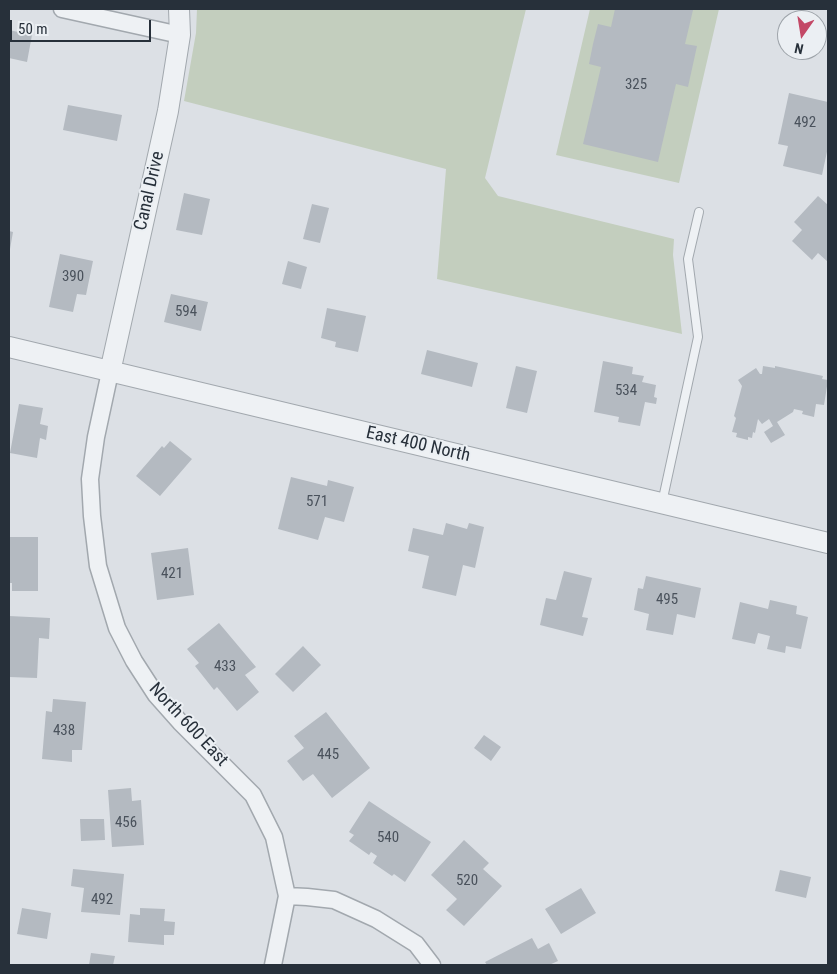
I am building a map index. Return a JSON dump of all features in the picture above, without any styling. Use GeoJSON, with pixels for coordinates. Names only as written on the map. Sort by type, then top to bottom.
{"type":"FeatureCollection","features":[{"type":"Feature","properties":{"kind":"street"},"geometry":{"type":"LineString","coordinates":[[62,9],[180,35]]}},
{"type":"Feature","properties":{"kind":"street","name":"Canal Drive"},"geometry":{"type":"LineString","coordinates":[[110,372],[168,111],[180,35],[179,9]]}},
{"type":"Feature","properties":{"kind":"street","name":"East 400 North"},"geometry":{"type":"LineString","coordinates":[[9,347],[828,543]]}},
{"type":"Feature","properties":{"kind":"street","name":"North 600 East"},"geometry":{"type":"LineString","coordinates":[[110,372],[96,437],[90,479],[98,566],[117,628],[134,661],[156,696],[253,795],[274,837],[287,896]]}},
{"type":"Feature","properties":{"kind":"street"},"geometry":{"type":"LineString","coordinates":[[273,965],[287,896],[334,900],[376,919],[416,944],[432,965]]}},
{"type":"Feature","properties":{"kind":"lane"},"geometry":{"type":"LineString","coordinates":[[662,503],[698,338],[688,259],[699,212]]}},
{"type":"Feature","properties":{"kind":"green space"},"geometry":{"type":"Polygon","coordinates":[[[197,9],[526,9],[485,178],[498,196],[674,239],[673,255],[682,334],[437,279],[446,169],[184,101],[196,33],[197,9]]]}},
{"type":"Feature","properties":{"kind":"green space"},"geometry":{"type":"Polygon","coordinates":[[[590,9],[719,9],[679,183],[556,155],[590,9]]]}},
{"type":"Feature","properties":{"kind":"building"},"geometry":{"type":"Polygon","coordinates":[[[615,9],[693,10],[685,44],[697,46],[688,87],[676,84],[658,162],[583,144],[601,67],[589,64],[593,44],[598,24],[611,27],[615,9]]]}},
{"type":"Feature","properties":{"kind":"building"},"geometry":{"type":"Polygon","coordinates":[[[9,30],[32,35],[27,62],[9,58],[9,30]]]}},
{"type":"Feature","properties":{"kind":"building"},"geometry":{"type":"Polygon","coordinates":[[[789,93],[828,102],[828,147],[822,175],[783,166],[788,146],[778,144],[789,93]]]}},
{"type":"Feature","properties":{"kind":"building"},"geometry":{"type":"Polygon","coordinates":[[[68,105],[122,115],[117,141],[63,130],[68,105]]]}},
{"type":"Feature","properties":{"kind":"building"},"geometry":{"type":"Polygon","coordinates":[[[184,193],[210,199],[202,235],[176,230],[184,193]]]}},
{"type":"Feature","properties":{"kind":"building"},"geometry":{"type":"Polygon","coordinates":[[[818,196],[828,205],[828,262],[818,253],[812,260],[792,241],[802,230],[794,222],[818,196]]]}},
{"type":"Feature","properties":{"kind":"building"},"geometry":{"type":"Polygon","coordinates":[[[312,204],[329,208],[320,243],[303,239],[312,204]]]}},
{"type":"Feature","properties":{"kind":"building"},"geometry":{"type":"Polygon","coordinates":[[[9,231],[13,232],[10,249],[9,249],[9,231]]]}},
{"type":"Feature","properties":{"kind":"building"},"geometry":{"type":"Polygon","coordinates":[[[60,254],[93,261],[86,295],[77,294],[73,312],[49,307],[60,254]]]}},
{"type":"Feature","properties":{"kind":"building"},"geometry":{"type":"Polygon","coordinates":[[[288,261],[307,267],[301,289],[282,284],[288,261]]]}},
{"type":"Feature","properties":{"kind":"building"},"geometry":{"type":"Polygon","coordinates":[[[171,294],[208,302],[201,331],[164,322],[171,294]]]}},
{"type":"Feature","properties":{"kind":"building"},"geometry":{"type":"Polygon","coordinates":[[[327,308],[366,316],[358,352],[335,347],[336,342],[321,338],[327,308]]]}},
{"type":"Feature","properties":{"kind":"building"},"geometry":{"type":"Polygon","coordinates":[[[427,350],[478,363],[472,387],[421,374],[427,350]]]}},
{"type":"Feature","properties":{"kind":"building"},"geometry":{"type":"Polygon","coordinates":[[[603,361],[633,367],[632,374],[644,376],[642,382],[656,385],[654,397],[657,398],[656,404],[645,402],[640,426],[618,422],[619,417],[594,412],[603,361]]]}},
{"type":"Feature","properties":{"kind":"building"},"geometry":{"type":"Polygon","coordinates":[[[516,366],[537,371],[527,413],[506,408],[516,366]]]}},
{"type":"Feature","properties":{"kind":"building"},"geometry":{"type":"Polygon","coordinates":[[[763,366],[775,368],[775,366],[823,376],[822,379],[828,380],[824,405],[816,404],[814,417],[802,414],[803,411],[794,409],[793,412],[777,422],[785,435],[771,443],[764,432],[773,426],[769,419],[762,424],[758,419],[755,433],[753,432],[752,438],[748,437],[748,440],[736,437],[737,433],[732,432],[742,386],[738,380],[756,368],[762,374],[763,366]]]}},
{"type":"Feature","properties":{"kind":"building"},"geometry":{"type":"Polygon","coordinates":[[[19,404],[43,408],[40,424],[48,426],[46,440],[40,438],[37,458],[10,453],[19,404]]]}},
{"type":"Feature","properties":{"kind":"building"},"geometry":{"type":"Polygon","coordinates":[[[170,441],[192,459],[160,496],[136,476],[162,446],[164,448],[170,441]]]}},
{"type":"Feature","properties":{"kind":"building"},"geometry":{"type":"Polygon","coordinates":[[[291,477],[327,486],[328,480],[354,487],[344,522],[325,517],[318,540],[278,529],[291,477]]]}},
{"type":"Feature","properties":{"kind":"building"},"geometry":{"type":"Polygon","coordinates":[[[446,523],[467,529],[469,523],[484,527],[475,568],[463,565],[456,596],[422,588],[429,556],[408,551],[413,528],[443,535],[446,523]]]}},
{"type":"Feature","properties":{"kind":"building"},"geometry":{"type":"Polygon","coordinates":[[[9,537],[38,537],[38,591],[12,591],[12,583],[9,583],[9,537]]]}},
{"type":"Feature","properties":{"kind":"building"},"geometry":{"type":"Polygon","coordinates":[[[188,548],[194,595],[157,600],[151,553],[188,548]]]}},
{"type":"Feature","properties":{"kind":"building"},"geometry":{"type":"Polygon","coordinates":[[[564,571],[592,578],[582,617],[588,618],[583,636],[540,625],[546,598],[556,600],[564,571]]]}},
{"type":"Feature","properties":{"kind":"building"},"geometry":{"type":"Polygon","coordinates":[[[646,576],[701,588],[695,618],[677,614],[673,635],[646,630],[649,614],[634,610],[638,588],[643,589],[646,576]]]}},
{"type":"Feature","properties":{"kind":"building"},"geometry":{"type":"Polygon","coordinates":[[[770,600],[797,606],[796,614],[808,617],[801,649],[786,646],[785,653],[767,649],[770,636],[758,633],[755,644],[732,639],[740,602],[768,609],[770,600]]]}},
{"type":"Feature","properties":{"kind":"building"},"geometry":{"type":"Polygon","coordinates":[[[9,616],[50,618],[49,639],[39,638],[37,678],[9,677],[9,616]]]}},
{"type":"Feature","properties":{"kind":"building"},"geometry":{"type":"Polygon","coordinates":[[[219,623],[256,667],[245,675],[259,692],[237,711],[217,687],[214,690],[195,666],[199,663],[187,649],[219,623]]]}},
{"type":"Feature","properties":{"kind":"building"},"geometry":{"type":"Polygon","coordinates":[[[303,646],[321,665],[293,692],[275,674],[303,646]]]}},
{"type":"Feature","properties":{"kind":"building"},"geometry":{"type":"Polygon","coordinates":[[[53,699],[86,702],[82,750],[72,750],[72,762],[42,759],[46,711],[52,712],[53,699]]]}},
{"type":"Feature","properties":{"kind":"building"},"geometry":{"type":"Polygon","coordinates":[[[326,712],[370,768],[332,798],[313,774],[303,781],[287,761],[304,748],[294,736],[326,712]]]}},
{"type":"Feature","properties":{"kind":"building"},"geometry":{"type":"Polygon","coordinates":[[[484,735],[501,747],[491,761],[474,748],[484,735]]]}},
{"type":"Feature","properties":{"kind":"building"},"geometry":{"type":"Polygon","coordinates":[[[131,788],[132,801],[141,800],[144,845],[112,847],[108,790],[131,788]]]}},
{"type":"Feature","properties":{"kind":"building"},"geometry":{"type":"Polygon","coordinates":[[[369,801],[431,842],[405,882],[373,863],[377,856],[371,852],[369,855],[349,841],[354,835],[349,832],[369,801]]]}},
{"type":"Feature","properties":{"kind":"building"},"geometry":{"type":"Polygon","coordinates":[[[80,819],[104,819],[105,840],[81,841],[80,819]]]}},
{"type":"Feature","properties":{"kind":"building"},"geometry":{"type":"Polygon","coordinates":[[[464,840],[489,863],[483,869],[502,886],[464,926],[446,910],[457,899],[431,875],[464,840]]]}},
{"type":"Feature","properties":{"kind":"building"},"geometry":{"type":"Polygon","coordinates":[[[73,869],[124,874],[120,915],[81,912],[84,888],[71,886],[73,869]]]}},
{"type":"Feature","properties":{"kind":"building"},"geometry":{"type":"Polygon","coordinates":[[[780,870],[811,877],[806,898],[775,891],[780,870]]]}},
{"type":"Feature","properties":{"kind":"building"},"geometry":{"type":"Polygon","coordinates":[[[581,888],[596,913],[561,934],[545,909],[581,888]]]}},
{"type":"Feature","properties":{"kind":"building"},"geometry":{"type":"Polygon","coordinates":[[[22,908],[51,913],[47,939],[17,934],[22,908]]]}},
{"type":"Feature","properties":{"kind":"building"},"geometry":{"type":"Polygon","coordinates":[[[140,908],[165,909],[164,921],[175,922],[174,935],[164,935],[164,945],[128,942],[130,914],[140,915],[140,908]]]}},
{"type":"Feature","properties":{"kind":"building"},"geometry":{"type":"Polygon","coordinates":[[[532,938],[538,949],[549,943],[558,961],[549,965],[487,965],[485,962],[532,938]]]}},
{"type":"Feature","properties":{"kind":"building"},"geometry":{"type":"Polygon","coordinates":[[[91,953],[115,956],[113,965],[89,965],[91,953]]]}}]}
